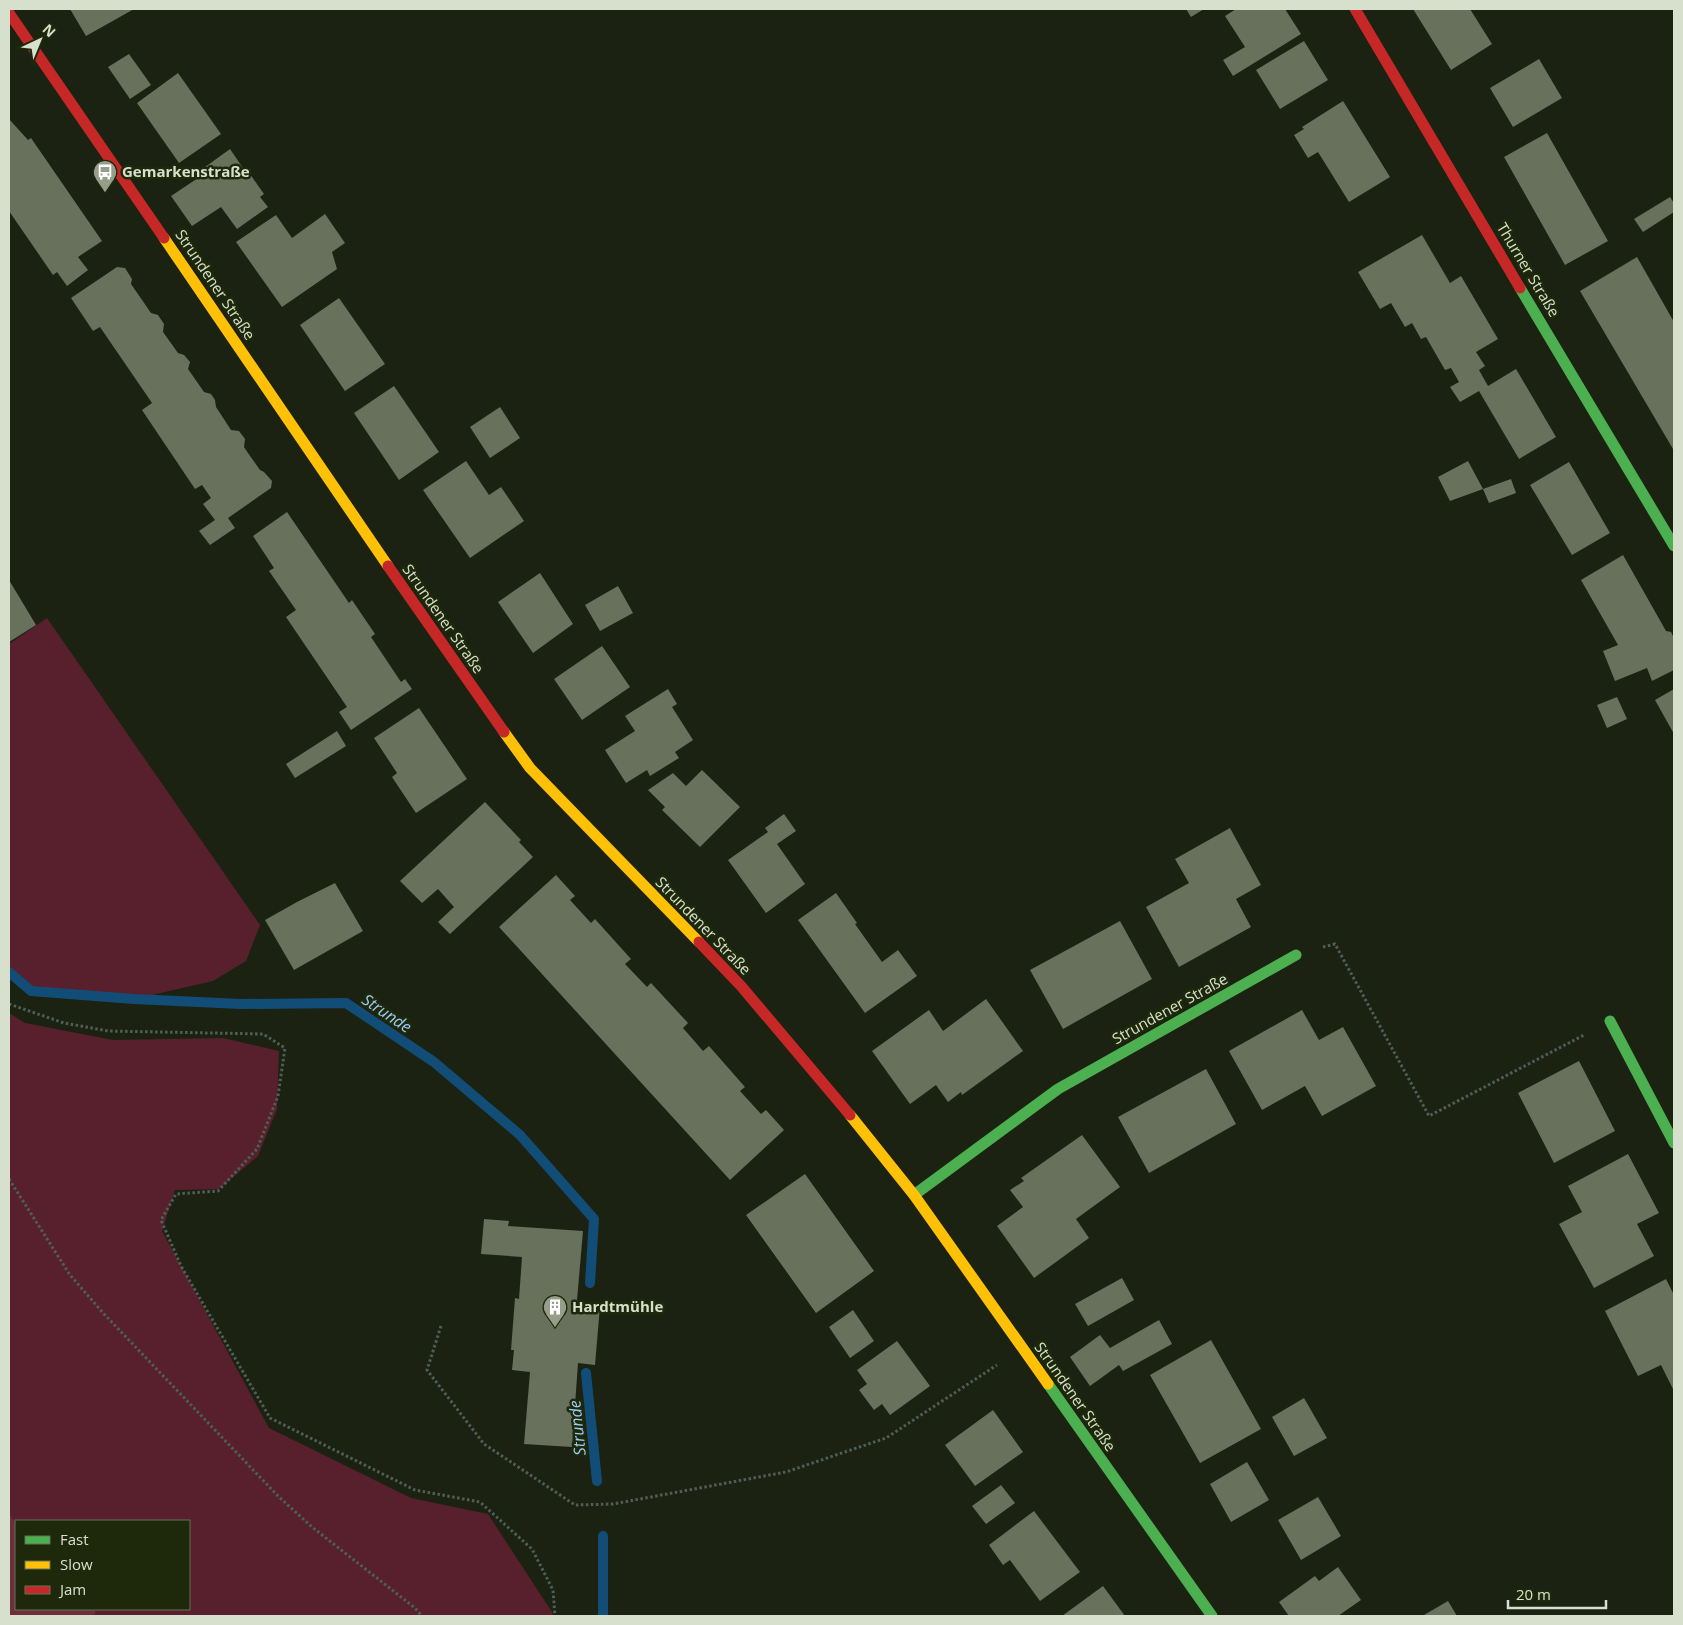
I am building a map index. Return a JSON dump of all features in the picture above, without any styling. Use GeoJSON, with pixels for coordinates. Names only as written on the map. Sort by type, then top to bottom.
{"type":"FeatureCollection","features":[{"type":"Feature","properties":{"kind":"street","name":"Thurner Straße"},"geometry":{"type":"LineString","coordinates":[[1355,9],[1674,546]]}},
{"type":"Feature","properties":{"kind":"street","name":"Strundener Straße"},"geometry":{"type":"LineString","coordinates":[[9,13],[114,162],[362,530],[530,768],[741,986],[834,1094],[914,1196],[1212,1616]]}},
{"type":"Feature","properties":{"kind":"street","name":"Strundener Straße"},"geometry":{"type":"LineString","coordinates":[[914,1196],[1058,1089],[1296,955]]}},
{"type":"Feature","properties":{"kind":"street"},"geometry":{"type":"LineString","coordinates":[[1610,1021],[1674,1143]]}},
{"type":"Feature","properties":{"kind":"path"},"geometry":{"type":"LineString","coordinates":[[1296,955],[1335,944],[1429,1116],[1610,1021]]}},
{"type":"Feature","properties":{"kind":"path"},"geometry":{"type":"LineString","coordinates":[[10,1005],[64,1023],[108,1031],[263,1034],[285,1048],[278,1096],[257,1149],[218,1191],[176,1194],[161,1220],[181,1266],[270,1418],[415,1490],[480,1502],[532,1549],[553,1590],[555,1616]]}},
{"type":"Feature","properties":{"kind":"path"},"geometry":{"type":"LineString","coordinates":[[9,1179],[70,1275],[104,1314],[278,1498],[415,1608],[422,1616]]}},
{"type":"Feature","properties":{"kind":"path"},"geometry":{"type":"LineString","coordinates":[[441,1326],[427,1370],[484,1444],[575,1505],[614,1504],[786,1472],[886,1438],[971,1383]]}},
{"type":"Feature","properties":{"kind":"shaded area"},"geometry":{"type":"Polygon","coordinates":[[[47,618],[260,925],[246,961],[213,981],[134,999],[31,991],[9,972],[9,644],[47,618]]]}},
{"type":"Feature","properties":{"kind":"shaded area"},"geometry":{"type":"Polygon","coordinates":[[[9,1013],[25,1023],[113,1040],[223,1038],[279,1051],[277,1109],[258,1156],[219,1189],[175,1190],[162,1231],[269,1428],[411,1498],[488,1514],[553,1616],[94,1616],[96,1612],[94,1610],[190,1610],[190,1520],[15,1520],[15,1522],[9,1514],[9,1013]]]}},
{"type":"Feature","properties":{"kind":"shaded area"},"geometry":{"type":"Polygon","coordinates":[[[9,1514],[15,1522],[15,1610],[94,1610],[96,1612],[94,1616],[9,1616],[9,1514]]]}},
{"type":"Feature","properties":{"kind":"building"},"geometry":{"type":"Polygon","coordinates":[[[70,9],[134,9],[86,36],[70,9]]]}},
{"type":"Feature","properties":{"kind":"building"},"geometry":{"type":"Polygon","coordinates":[[[1186,9],[1204,9],[1191,17],[1186,9]]]}},
{"type":"Feature","properties":{"kind":"building"},"geometry":{"type":"Polygon","coordinates":[[[1236,9],[1285,9],[1301,34],[1233,76],[1223,60],[1245,47],[1225,16],[1236,9]]]}},
{"type":"Feature","properties":{"kind":"building"},"geometry":{"type":"Polygon","coordinates":[[[1413,9],[1470,9],[1492,44],[1451,70],[1413,9]]]}},
{"type":"Feature","properties":{"kind":"building"},"geometry":{"type":"Polygon","coordinates":[[[1304,41],[1328,80],[1280,109],[1256,70],[1304,41]]]}},
{"type":"Feature","properties":{"kind":"building"},"geometry":{"type":"Polygon","coordinates":[[[129,54],[151,85],[130,99],[108,67],[129,54]]]}},
{"type":"Feature","properties":{"kind":"building"},"geometry":{"type":"Polygon","coordinates":[[[1539,59],[1562,98],[1513,127],[1490,88],[1539,59]]]}},
{"type":"Feature","properties":{"kind":"building"},"geometry":{"type":"Polygon","coordinates":[[[178,73],[221,134],[179,163],[137,103],[178,73]]]}},
{"type":"Feature","properties":{"kind":"building"},"geometry":{"type":"Polygon","coordinates":[[[1343,101],[1390,177],[1349,202],[1318,152],[1308,158],[1294,135],[1304,129],[1302,127],[1343,101]]]}},
{"type":"Feature","properties":{"kind":"building"},"geometry":{"type":"Polygon","coordinates":[[[9,119],[28,140],[31,138],[102,241],[78,257],[88,270],[67,286],[57,272],[53,275],[9,211],[9,119]]]}},
{"type":"Feature","properties":{"kind":"building"},"geometry":{"type":"Polygon","coordinates":[[[1547,133],[1608,241],[1565,265],[1504,157],[1547,133]]]}},
{"type":"Feature","properties":{"kind":"building"},"geometry":{"type":"Polygon","coordinates":[[[230,149],[264,194],[260,197],[268,207],[237,229],[221,207],[192,226],[171,196],[204,174],[201,170],[230,149]]]}},
{"type":"Feature","properties":{"kind":"building"},"geometry":{"type":"Polygon","coordinates":[[[1670,197],[1674,203],[1674,212],[1643,232],[1634,219],[1670,197]]]}},
{"type":"Feature","properties":{"kind":"building"},"geometry":{"type":"Polygon","coordinates":[[[325,214],[345,243],[332,252],[337,269],[282,307],[236,242],[276,215],[292,238],[325,214]]]}},
{"type":"Feature","properties":{"kind":"building"},"geometry":{"type":"Polygon","coordinates":[[[1422,235],[1450,283],[1461,276],[1498,339],[1476,352],[1485,366],[1479,370],[1488,386],[1516,369],[1556,437],[1519,459],[1479,391],[1460,402],[1450,387],[1459,382],[1451,368],[1445,370],[1426,337],[1421,339],[1412,323],[1405,327],[1391,303],[1380,309],[1358,272],[1422,235]]]}},
{"type":"Feature","properties":{"kind":"building"},"geometry":{"type":"Polygon","coordinates":[[[1637,257],[1674,322],[1673,449],[1580,291],[1637,257]]]}},
{"type":"Feature","properties":{"kind":"building"},"geometry":{"type":"Polygon","coordinates":[[[117,267],[125,268],[132,279],[131,284],[151,313],[158,315],[164,324],[163,332],[178,353],[184,355],[190,362],[188,369],[204,392],[211,394],[215,400],[216,407],[231,430],[239,431],[245,439],[244,447],[260,470],[272,481],[271,488],[228,518],[235,528],[210,545],[199,531],[215,520],[203,504],[211,498],[202,485],[195,489],[142,410],[152,403],[100,327],[93,331],[71,298],[117,267]]]}},
{"type":"Feature","properties":{"kind":"building"},"geometry":{"type":"Polygon","coordinates":[[[339,298],[385,364],[345,391],[300,325],[339,298]]]}},
{"type":"Feature","properties":{"kind":"building"},"geometry":{"type":"Polygon","coordinates":[[[394,386],[439,452],[399,480],[354,413],[394,386]]]}},
{"type":"Feature","properties":{"kind":"building"},"geometry":{"type":"Polygon","coordinates":[[[500,407],[520,438],[490,458],[470,427],[500,407]]]}},
{"type":"Feature","properties":{"kind":"building"},"geometry":{"type":"Polygon","coordinates":[[[466,461],[489,495],[501,487],[524,521],[470,558],[423,490],[466,461]]]}},
{"type":"Feature","properties":{"kind":"building"},"geometry":{"type":"Polygon","coordinates":[[[1468,461],[1483,489],[1450,501],[1438,477],[1468,461]]]}},
{"type":"Feature","properties":{"kind":"building"},"geometry":{"type":"Polygon","coordinates":[[[1569,462],[1610,533],[1572,555],[1530,485],[1569,462]]]}},
{"type":"Feature","properties":{"kind":"building"},"geometry":{"type":"Polygon","coordinates":[[[1511,479],[1516,493],[1489,503],[1483,489],[1511,479]]]}},
{"type":"Feature","properties":{"kind":"building"},"geometry":{"type":"Polygon","coordinates":[[[287,512],[349,603],[352,600],[375,634],[371,637],[401,682],[405,679],[412,689],[351,730],[339,712],[347,707],[286,617],[296,610],[269,571],[274,568],[253,536],[287,512]]]}},
{"type":"Feature","properties":{"kind":"building"},"geometry":{"type":"Polygon","coordinates":[[[1623,555],[1666,631],[1671,632],[1674,638],[1674,670],[1652,681],[1647,668],[1615,681],[1603,651],[1618,645],[1581,580],[1623,555]]]}},
{"type":"Feature","properties":{"kind":"building"},"geometry":{"type":"Polygon","coordinates":[[[540,573],[573,624],[533,653],[498,602],[540,573]]]}},
{"type":"Feature","properties":{"kind":"building"},"geometry":{"type":"Polygon","coordinates":[[[9,580],[36,625],[9,642],[9,580]]]}},
{"type":"Feature","properties":{"kind":"building"},"geometry":{"type":"Polygon","coordinates":[[[618,586],[633,613],[600,631],[585,605],[618,586]]]}},
{"type":"Feature","properties":{"kind":"building"},"geometry":{"type":"Polygon","coordinates":[[[602,646],[630,687],[582,720],[554,679],[602,646]]]}},
{"type":"Feature","properties":{"kind":"building"},"geometry":{"type":"Polygon","coordinates":[[[668,689],[677,704],[672,707],[693,740],[675,752],[679,758],[650,776],[647,770],[626,783],[605,750],[635,731],[625,716],[668,689]]]}},
{"type":"Feature","properties":{"kind":"building"},"geometry":{"type":"Polygon","coordinates":[[[1674,689],[1674,734],[1655,700],[1674,689]]]}},
{"type":"Feature","properties":{"kind":"building"},"geometry":{"type":"Polygon","coordinates":[[[1617,697],[1627,719],[1607,728],[1597,705],[1617,697]]]}},
{"type":"Feature","properties":{"kind":"building"},"geometry":{"type":"Polygon","coordinates":[[[419,708],[467,779],[416,813],[392,777],[397,773],[374,738],[419,708]]]}},
{"type":"Feature","properties":{"kind":"building"},"geometry":{"type":"Polygon","coordinates":[[[337,731],[346,746],[295,778],[286,764],[337,731]]]}},
{"type":"Feature","properties":{"kind":"building"},"geometry":{"type":"Polygon","coordinates":[[[702,770],[740,807],[700,847],[662,810],[665,807],[648,790],[673,773],[686,786],[702,770]]]}},
{"type":"Feature","properties":{"kind":"building"},"geometry":{"type":"Polygon","coordinates":[[[485,802],[521,840],[519,842],[533,857],[450,934],[438,922],[454,907],[438,889],[422,903],[400,881],[485,802]]]}},
{"type":"Feature","properties":{"kind":"building"},"geometry":{"type":"Polygon","coordinates":[[[784,814],[796,831],[777,844],[805,884],[766,913],[728,860],[768,832],[765,828],[784,814]]]}},
{"type":"Feature","properties":{"kind":"building"},"geometry":{"type":"Polygon","coordinates":[[[1230,828],[1261,885],[1236,899],[1251,927],[1179,967],[1146,907],[1189,883],[1175,859],[1230,828]]]}},
{"type":"Feature","properties":{"kind":"building"},"geometry":{"type":"Polygon","coordinates":[[[556,875],[575,896],[570,900],[591,923],[595,919],[631,959],[625,964],[647,987],[651,983],[688,1023],[683,1028],[703,1051],[709,1046],[745,1087],[740,1091],[761,1114],[766,1110],[784,1130],[730,1180],[499,927],[556,875]]]}},
{"type":"Feature","properties":{"kind":"building"},"geometry":{"type":"Polygon","coordinates":[[[335,883],[363,931],[294,970],[265,920],[335,883]]]}},
{"type":"Feature","properties":{"kind":"building"},"geometry":{"type":"Polygon","coordinates":[[[836,893],[882,962],[898,950],[917,976],[865,1013],[798,920],[836,893]]]}},
{"type":"Feature","properties":{"kind":"building"},"geometry":{"type":"Polygon","coordinates":[[[1120,921],[1152,979],[1063,1029],[1030,970],[1120,921]]]}},
{"type":"Feature","properties":{"kind":"building"},"geometry":{"type":"Polygon","coordinates":[[[986,999],[1023,1051],[962,1095],[961,1092],[948,1102],[936,1085],[910,1104],[872,1051],[929,1010],[943,1031],[986,999]]]}},
{"type":"Feature","properties":{"kind":"building"},"geometry":{"type":"Polygon","coordinates":[[[1302,1010],[1319,1040],[1343,1027],[1376,1086],[1322,1116],[1305,1086],[1262,1110],[1229,1051],[1302,1010]]]}},
{"type":"Feature","properties":{"kind":"building"},"geometry":{"type":"Polygon","coordinates":[[[1579,1061],[1615,1131],[1554,1163],[1518,1093],[1579,1061]]]}},
{"type":"Feature","properties":{"kind":"building"},"geometry":{"type":"Polygon","coordinates":[[[1206,1069],[1236,1124],[1149,1173],[1118,1117],[1206,1069]]]}},
{"type":"Feature","properties":{"kind":"building"},"geometry":{"type":"Polygon","coordinates":[[[1082,1135],[1120,1187],[1076,1219],[1089,1238],[1034,1278],[997,1226],[1023,1207],[1010,1190],[1024,1181],[1021,1178],[1082,1135]]]}},
{"type":"Feature","properties":{"kind":"building"},"geometry":{"type":"Polygon","coordinates":[[[1628,1154],[1659,1213],[1637,1224],[1654,1256],[1594,1288],[1559,1224],[1582,1212],[1568,1186],[1628,1154]]]}},
{"type":"Feature","properties":{"kind":"building"},"geometry":{"type":"Polygon","coordinates":[[[805,1174],[874,1271],[816,1313],[746,1215],[805,1174]]]}},
{"type":"Feature","properties":{"kind":"building","name":"Hardtmühle"},"geometry":{"type":"Polygon","coordinates":[[[484,1219],[509,1221],[508,1226],[583,1231],[577,1300],[584,1300],[584,1305],[600,1306],[595,1365],[578,1363],[572,1447],[524,1444],[530,1372],[512,1370],[514,1350],[511,1350],[515,1298],[519,1299],[522,1257],[481,1254],[484,1219]]]}},
{"type":"Feature","properties":{"kind":"building"},"geometry":{"type":"Polygon","coordinates":[[[1122,1278],[1134,1300],[1088,1326],[1075,1304],[1122,1278]]]}},
{"type":"Feature","properties":{"kind":"building"},"geometry":{"type":"Polygon","coordinates":[[[1666,1279],[1674,1295],[1674,1391],[1661,1365],[1638,1376],[1605,1311],[1666,1279]]]}},
{"type":"Feature","properties":{"kind":"building"},"geometry":{"type":"Polygon","coordinates":[[[853,1310],[874,1341],[850,1358],[829,1327],[853,1310]]]}},
{"type":"Feature","properties":{"kind":"building"},"geometry":{"type":"Polygon","coordinates":[[[1159,1320],[1172,1344],[1123,1371],[1119,1365],[1090,1386],[1070,1357],[1100,1335],[1110,1348],[1159,1320]]]}},
{"type":"Feature","properties":{"kind":"building"},"geometry":{"type":"Polygon","coordinates":[[[1211,1340],[1261,1429],[1200,1463],[1150,1375],[1211,1340]]]}},
{"type":"Feature","properties":{"kind":"building"},"geometry":{"type":"Polygon","coordinates":[[[897,1341],[930,1386],[890,1415],[882,1404],[874,1410],[859,1390],[867,1384],[857,1370],[897,1341]]]}},
{"type":"Feature","properties":{"kind":"building"},"geometry":{"type":"Polygon","coordinates":[[[1304,1398],[1327,1438],[1294,1456],[1272,1417],[1304,1398]]]}},
{"type":"Feature","properties":{"kind":"building"},"geometry":{"type":"Polygon","coordinates":[[[993,1410],[1023,1452],[975,1486],[945,1445],[993,1410]]]}},
{"type":"Feature","properties":{"kind":"building"},"geometry":{"type":"Polygon","coordinates":[[[1247,1462],[1269,1500],[1231,1522],[1210,1484],[1247,1462]]]}},
{"type":"Feature","properties":{"kind":"building"},"geometry":{"type":"Polygon","coordinates":[[[1001,1485],[1015,1503],[986,1524],[972,1506],[1001,1485]]]}},
{"type":"Feature","properties":{"kind":"building"},"geometry":{"type":"Polygon","coordinates":[[[1318,1497],[1341,1536],[1301,1560],[1278,1520],[1318,1497]]]}},
{"type":"Feature","properties":{"kind":"building"},"geometry":{"type":"Polygon","coordinates":[[[1034,1511],[1080,1572],[1040,1601],[1010,1560],[1003,1565],[989,1545],[1034,1511]]]}},
{"type":"Feature","properties":{"kind":"building"},"geometry":{"type":"Polygon","coordinates":[[[1338,1567],[1361,1600],[1338,1616],[1289,1616],[1279,1602],[1315,1576],[1319,1581],[1338,1567]]]}},
{"type":"Feature","properties":{"kind":"building"},"geometry":{"type":"Polygon","coordinates":[[[1103,1586],[1125,1616],[1062,1616],[1103,1586]]]}},
{"type":"Feature","properties":{"kind":"building"},"geometry":{"type":"Polygon","coordinates":[[[1448,1601],[1457,1616],[1424,1615],[1448,1601]]]}},
{"type":"Feature","properties":{"kind":"waterway","name":"Strunde"},"geometry":{"type":"LineString","coordinates":[[9,972],[31,991],[134,999],[241,1004],[346,1003],[434,1062],[520,1135],[594,1219],[590,1283]]}},
{"type":"Feature","properties":{"kind":"waterway","name":"Strunde"},"geometry":{"type":"LineString","coordinates":[[586,1373],[597,1481]]}},
{"type":"Feature","properties":{"kind":"waterway","name":"Strunde"},"geometry":{"type":"LineString","coordinates":[[603,1536],[603,1616]]}},
{"type":"Feature","properties":{"kind":"traffic: fast"},"geometry":{"type":"LineString","coordinates":[[1520,288],[1674,546]]}},
{"type":"Feature","properties":{"kind":"traffic: fast"},"geometry":{"type":"LineString","coordinates":[[914,1195],[1058,1089],[1296,955]]}},
{"type":"Feature","properties":{"kind":"traffic: fast"},"geometry":{"type":"LineString","coordinates":[[1610,1021],[1674,1143]]}},
{"type":"Feature","properties":{"kind":"traffic: fast"},"geometry":{"type":"LineString","coordinates":[[1048,1384],[1212,1616]]}},
{"type":"Feature","properties":{"kind":"traffic: slow"},"geometry":{"type":"LineString","coordinates":[[164,238],[388,566]]}},
{"type":"Feature","properties":{"kind":"traffic: slow"},"geometry":{"type":"LineString","coordinates":[[504,732],[530,768],[699,942]]}},
{"type":"Feature","properties":{"kind":"traffic: slow"},"geometry":{"type":"LineString","coordinates":[[850,1115],[914,1195],[1048,1384]]}},
{"type":"Feature","properties":{"kind":"traffic: jam"},"geometry":{"type":"LineString","coordinates":[[1355,9],[1520,288]]}},
{"type":"Feature","properties":{"kind":"traffic: jam"},"geometry":{"type":"LineString","coordinates":[[9,13],[164,238]]}},
{"type":"Feature","properties":{"kind":"traffic: jam"},"geometry":{"type":"LineString","coordinates":[[388,566],[504,732]]}},
{"type":"Feature","properties":{"kind":"traffic: jam"},"geometry":{"type":"LineString","coordinates":[[699,942],[741,986],[850,1115]]}},
{"type":"Feature","properties":{"kind":"place","name":"Gemarkenstraße"},"geometry":{"type":"Point","coordinates":[105,193]}},
{"type":"Feature","properties":{"kind":"place","name":"Hardtmühle"},"geometry":{"type":"Point","coordinates":[555,1328]}}]}
